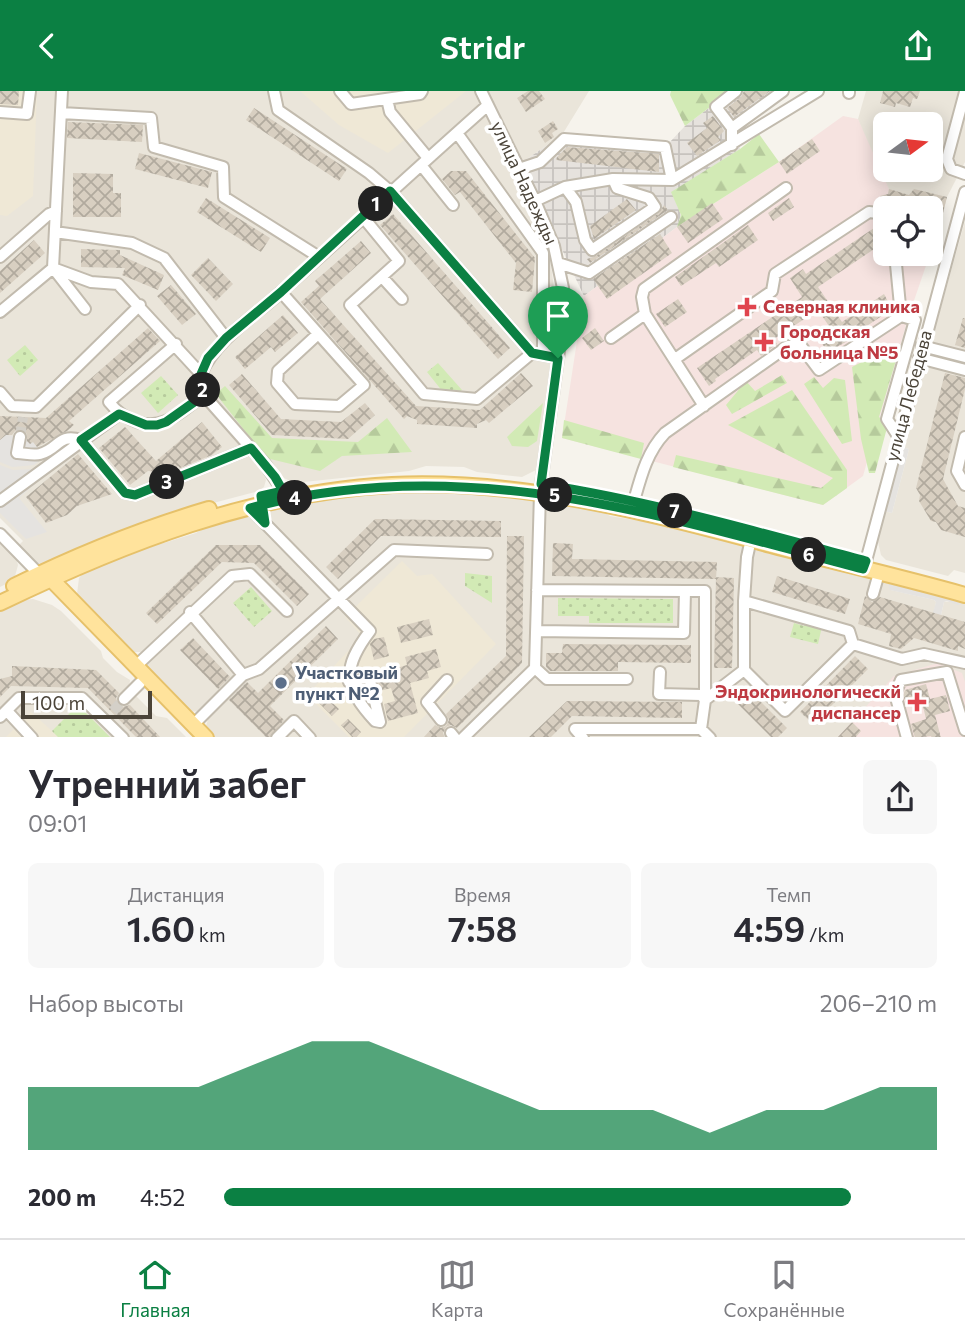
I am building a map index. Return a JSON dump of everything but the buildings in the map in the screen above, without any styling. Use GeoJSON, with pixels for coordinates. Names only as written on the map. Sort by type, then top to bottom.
{"type":"FeatureCollection","features":[{"type":"Feature","properties":{"kind":"main road"},"geometry":{"type":"LineString","coordinates":[[0,603],[136,532],[363,478],[408,476],[448,476],[634,501],[864,565],[965,585]]}},
{"type":"Feature","properties":{"kind":"main road"},"geometry":{"type":"LineString","coordinates":[[540,489],[752,535]]}},
{"type":"Feature","properties":{"kind":"main road"},"geometry":{"type":"LineString","coordinates":[[864,565],[879,573],[965,595]]}},
{"type":"Feature","properties":{"kind":"main road"},"geometry":{"type":"LineString","coordinates":[[0,594],[45,579]]}},
{"type":"Feature","properties":{"kind":"main road"},"geometry":{"type":"LineString","coordinates":[[45,579],[191,731],[206,737]]}},
{"type":"Feature","properties":{"kind":"street"},"geometry":{"type":"LineString","coordinates":[[0,112],[27,114],[30,91]]}},
{"type":"Feature","properties":{"kind":"street"},"geometry":{"type":"LineString","coordinates":[[62,91],[53,268],[85,309]]}},
{"type":"Feature","properties":{"kind":"street"},"geometry":{"type":"LineString","coordinates":[[274,91],[278,110],[369,173],[390,191],[537,354],[558,358]]}},
{"type":"Feature","properties":{"kind":"street"},"geometry":{"type":"LineString","coordinates":[[340,91],[351,104],[420,95],[422,91]]}},
{"type":"Feature","properties":{"kind":"street","name":"улица Надежды"},"geometry":{"type":"LineString","coordinates":[[481,91],[554,246],[564,314],[540,489],[535,668]]}},
{"type":"Feature","properties":{"kind":"street"},"geometry":{"type":"LineString","coordinates":[[732,145],[732,128],[716,107],[736,91]]}},
{"type":"Feature","properties":{"kind":"street"},"geometry":{"type":"LineString","coordinates":[[732,128],[783,91]]}},
{"type":"Feature","properties":{"kind":"street"},"geometry":{"type":"LineString","coordinates":[[535,201],[565,187],[613,179],[672,180],[818,91]]}},
{"type":"Feature","properties":{"kind":"street"},"geometry":{"type":"LineString","coordinates":[[965,92],[947,159],[951,169],[965,174]]}},
{"type":"Feature","properties":{"kind":"street"},"geometry":{"type":"LineString","coordinates":[[387,99],[390,113],[453,205]]}},
{"type":"Feature","properties":{"kind":"street"},"geometry":{"type":"LineString","coordinates":[[201,374],[208,358],[226,338],[281,292],[488,105]]}},
{"type":"Feature","properties":{"kind":"street"},"geometry":{"type":"LineString","coordinates":[[61,113],[151,118],[154,147],[223,167],[224,197],[319,257]]}},
{"type":"Feature","properties":{"kind":"street"},"geometry":{"type":"LineString","coordinates":[[363,216],[400,261],[350,305],[424,394],[477,399],[537,354],[543,253],[457,133]]}},
{"type":"Feature","properties":{"kind":"street"},"geometry":{"type":"LineString","coordinates":[[519,169],[540,162],[564,139],[666,147],[672,180]]}},
{"type":"Feature","properties":{"kind":"street"},"geometry":{"type":"LineString","coordinates":[[565,187],[576,202],[585,240],[592,250],[655,207],[649,198],[617,188],[613,179]]}},
{"type":"Feature","properties":{"kind":"street"},"geometry":{"type":"LineString","coordinates":[[704,406],[645,314],[642,297],[644,289],[786,188]]}},
{"type":"Feature","properties":{"kind":"street","name":"улица Лебедева"},"geometry":{"type":"LineString","coordinates":[[864,565],[965,192]]}},
{"type":"Feature","properties":{"kind":"street"},"geometry":{"type":"LineString","coordinates":[[0,257],[49,214],[56,211]]}},
{"type":"Feature","properties":{"kind":"street"},"geometry":{"type":"LineString","coordinates":[[675,359],[772,291],[775,274],[869,212],[873,212]]}},
{"type":"Feature","properties":{"kind":"street"},"geometry":{"type":"LineString","coordinates":[[558,263],[589,273],[671,217]]}},
{"type":"Feature","properties":{"kind":"street"},"geometry":{"type":"LineString","coordinates":[[55,232],[132,243],[163,258],[226,338]]}},
{"type":"Feature","properties":{"kind":"street"},"geometry":{"type":"LineString","coordinates":[[896,266],[901,316]]}},
{"type":"Feature","properties":{"kind":"street"},"geometry":{"type":"LineString","coordinates":[[53,268],[91,282],[118,284],[140,305],[201,374],[204,395],[275,477],[284,495]]}},
{"type":"Feature","properties":{"kind":"street"},"geometry":{"type":"LineString","coordinates":[[0,312],[53,268]]}},
{"type":"Feature","properties":{"kind":"street"},"geometry":{"type":"LineString","coordinates":[[382,277],[402,299]]}},
{"type":"Feature","properties":{"kind":"street"},"geometry":{"type":"LineString","coordinates":[[281,292],[364,386],[340,406],[295,404],[277,383],[278,371],[318,334]]}},
{"type":"Feature","properties":{"kind":"street"},"geometry":{"type":"LineString","coordinates":[[0,392],[12,406],[24,412],[36,407],[140,305]]}},
{"type":"Feature","properties":{"kind":"street"},"geometry":{"type":"LineString","coordinates":[[611,338],[645,314]]}},
{"type":"Feature","properties":{"kind":"street"},"geometry":{"type":"LineString","coordinates":[[634,501],[654,446],[665,433],[788,346],[801,346],[819,370],[901,316],[928,324]]}},
{"type":"Feature","properties":{"kind":"street"},"geometry":{"type":"LineString","coordinates":[[898,436],[887,419],[915,320]]}},
{"type":"Feature","properties":{"kind":"street"},"geometry":{"type":"LineString","coordinates":[[176,344],[109,402],[119,414],[146,425],[157,425],[166,422],[204,395]]}},
{"type":"Feature","properties":{"kind":"street"},"geometry":{"type":"LineString","coordinates":[[922,346],[965,358]]}},
{"type":"Feature","properties":{"kind":"street"},"geometry":{"type":"LineString","coordinates":[[919,358],[965,370]]}},
{"type":"Feature","properties":{"kind":"street"},"geometry":{"type":"LineString","coordinates":[[0,501],[119,414]]}},
{"type":"Feature","properties":{"kind":"street"},"geometry":{"type":"LineString","coordinates":[[20,436],[17,453],[37,455],[63,439],[70,437],[81,440],[125,493],[135,495],[251,448]]}},
{"type":"Feature","properties":{"kind":"street"},"geometry":{"type":"LineString","coordinates":[[965,437],[957,471],[965,485]]}},
{"type":"Feature","properties":{"kind":"street"},"geometry":{"type":"LineString","coordinates":[[255,502],[265,523],[370,631],[355,650],[349,682]]}},
{"type":"Feature","properties":{"kind":"street"},"geometry":{"type":"LineString","coordinates":[[0,534],[45,579]]}},
{"type":"Feature","properties":{"kind":"street"},"geometry":{"type":"LineString","coordinates":[[752,535],[747,557],[744,601],[744,670],[785,711],[852,644]]}},
{"type":"Feature","properties":{"kind":"street"},"geometry":{"type":"LineString","coordinates":[[191,731],[243,674],[258,669],[394,550],[487,554]]}},
{"type":"Feature","properties":{"kind":"street"},"geometry":{"type":"LineString","coordinates":[[873,594],[879,573]]}},
{"type":"Feature","properties":{"kind":"street"},"geometry":{"type":"LineString","coordinates":[[124,699],[135,674],[190,613],[233,576],[250,574],[287,611]]}},
{"type":"Feature","properties":{"kind":"street"},"geometry":{"type":"LineString","coordinates":[[537,590],[705,591],[705,700],[701,729]]}},
{"type":"Feature","properties":{"kind":"street"},"geometry":{"type":"LineString","coordinates":[[684,633],[685,591]]}},
{"type":"Feature","properties":{"kind":"street"},"geometry":{"type":"LineString","coordinates":[[744,601],[849,631],[852,644]]}},
{"type":"Feature","properties":{"kind":"street"},"geometry":{"type":"LineString","coordinates":[[190,613],[243,674]]}},
{"type":"Feature","properties":{"kind":"street"},"geometry":{"type":"LineString","coordinates":[[537,631],[704,634]]}},
{"type":"Feature","properties":{"kind":"street"},"geometry":{"type":"LineString","coordinates":[[852,644],[902,659],[924,654],[965,663]]}},
{"type":"Feature","properties":{"kind":"street"},"geometry":{"type":"LineString","coordinates":[[463,737],[535,668],[547,679],[627,679]]}},
{"type":"Feature","properties":{"kind":"street"},"geometry":{"type":"LineString","coordinates":[[705,700],[744,670]]}},
{"type":"Feature","properties":{"kind":"street"},"geometry":{"type":"LineString","coordinates":[[660,672],[659,694],[701,695],[705,700]]}},
{"type":"Feature","properties":{"kind":"street"},"geometry":{"type":"LineString","coordinates":[[907,737],[895,694],[901,680],[947,672],[965,730]]}},
{"type":"Feature","properties":{"kind":"street"},"geometry":{"type":"LineString","coordinates":[[441,720],[427,702],[447,680]]}},
{"type":"Feature","properties":{"kind":"street"},"geometry":{"type":"LineString","coordinates":[[32,737],[3,714],[19,698],[82,698],[109,715],[123,737]]}},
{"type":"Feature","properties":{"kind":"street"},"geometry":{"type":"LineString","coordinates":[[277,737],[294,721],[310,737]]}},
{"type":"Feature","properties":{"kind":"street"},"geometry":{"type":"LineString","coordinates":[[583,737],[575,729],[701,729],[710,737]]}},
{"type":"Feature","properties":{"kind":"shaded area"},"geometry":{"type":"Polygon","coordinates":[[[0,91],[475,91],[494,126],[549,248],[558,322],[538,469],[522,477],[477,472],[464,467],[426,466],[409,471],[294,483],[284,478],[271,462],[260,465],[266,480],[259,491],[198,507],[43,565],[34,562],[18,546],[23,541],[0,518],[0,91]]]}},
{"type":"Feature","properties":{"kind":"shaded area"},"geometry":{"type":"Polygon","coordinates":[[[0,91],[37,91],[33,196],[7,216],[0,215],[0,91]]]}},
{"type":"Feature","properties":{"kind":"shaded area"},"geometry":{"type":"Polygon","coordinates":[[[300,91],[466,91],[388,153],[339,125],[300,91]]]}},
{"type":"Feature","properties":{"kind":"shaded area"},"geometry":{"type":"Polygon","coordinates":[[[486,91],[589,91],[562,135],[521,163],[486,91]]]}},
{"type":"Feature","properties":{"kind":"shaded area"},"geometry":{"type":"Polygon","coordinates":[[[731,91],[790,91],[735,129],[740,149],[672,192],[681,215],[677,227],[584,296],[521,163],[562,135],[669,143],[685,126],[731,91]]]}},
{"type":"Feature","properties":{"kind":"shaded area"},"geometry":{"type":"Polygon","coordinates":[[[866,91],[965,91],[965,162],[947,197],[943,213],[943,196],[880,196],[876,182],[943,182],[943,112],[873,112],[873,172],[858,119],[866,91]]]}},
{"type":"Feature","properties":{"kind":"shaded area","name":"Северная клиника"},"geometry":{"type":"Polygon","coordinates":[[[843,116],[858,119],[873,153],[873,182],[886,182],[889,189],[888,194],[873,196],[873,266],[926,266],[908,318],[863,476],[823,505],[562,438],[584,296],[677,227],[779,162],[843,116]]]}},
{"type":"Feature","properties":{"kind":"shaded area"},"geometry":{"type":"Polygon","coordinates":[[[965,221],[965,573],[954,570],[948,576],[886,560],[881,555],[878,542],[884,511],[892,513],[909,449],[902,447],[965,221]]]}},
{"type":"Feature","properties":{"kind":"shaded area"},"geometry":{"type":"Polygon","coordinates":[[[6,435],[24,437],[30,444],[33,442],[45,457],[34,465],[12,467],[0,462],[0,440],[6,435]]]}},
{"type":"Feature","properties":{"kind":"shaded area"},"geometry":{"type":"Polygon","coordinates":[[[67,446],[74,449],[19,498],[47,532],[26,539],[0,513],[0,465],[13,470],[35,469],[67,446]]]}},
{"type":"Feature","properties":{"kind":"shaded area"},"geometry":{"type":"Polygon","coordinates":[[[902,447],[909,449],[892,513],[884,511],[902,447]]]}},
{"type":"Feature","properties":{"kind":"shaded area"},"geometry":{"type":"Polygon","coordinates":[[[418,491],[534,499],[535,503],[543,504],[546,501],[592,506],[610,516],[640,521],[654,519],[742,545],[752,558],[755,551],[763,548],[868,576],[870,581],[867,592],[876,595],[881,580],[888,581],[891,590],[934,600],[934,612],[941,615],[944,602],[965,600],[965,737],[211,737],[206,726],[209,716],[202,711],[188,712],[148,673],[147,663],[151,656],[145,652],[130,652],[80,602],[77,594],[79,578],[85,570],[144,545],[164,543],[196,533],[212,524],[246,515],[269,522],[267,514],[273,507],[338,496],[418,491]]]}},
{"type":"Feature","properties":{"kind":"shaded area"},"geometry":{"type":"Polygon","coordinates":[[[0,542],[16,558],[18,565],[14,580],[0,587],[0,542]]]}},
{"type":"Feature","properties":{"kind":"shaded area"},"geometry":{"type":"Polygon","coordinates":[[[402,561],[417,576],[432,574],[496,644],[404,737],[349,737],[307,695],[362,636],[345,617],[402,561]]]}},
{"type":"Feature","properties":{"kind":"shaded area"},"geometry":{"type":"Polygon","coordinates":[[[888,581],[964,599],[958,605],[944,602],[941,615],[933,613],[936,602],[934,600],[890,590],[888,581]]]}},
{"type":"Feature","properties":{"kind":"shaded area"},"geometry":{"type":"Polygon","coordinates":[[[33,599],[61,611],[101,651],[103,658],[117,672],[130,680],[129,689],[156,716],[167,718],[186,737],[0,737],[0,612],[23,600],[33,599]]]}},
{"type":"Feature","properties":{"kind":"shaded area","name":"Эндокринологическй диспансер"},"geometry":{"type":"Polygon","coordinates":[[[938,663],[962,673],[965,682],[965,737],[838,737],[894,676],[938,663]]]}},
{"type":"Feature","properties":{"kind":"shaded area"},"geometry":{"type":"Polygon","coordinates":[[[31,712],[58,737],[6,737],[31,712]]]}},
{"type":"Feature","properties":{"kind":"green space"},"geometry":{"type":"Polygon","coordinates":[[[671,91],[731,91],[685,126],[670,95],[671,91]]]}},
{"type":"Feature","properties":{"kind":"green space"},"geometry":{"type":"Polygon","coordinates":[[[759,134],[779,162],[677,227],[681,215],[671,192],[759,134]]]}},
{"type":"Feature","properties":{"kind":"green space"},"geometry":{"type":"Polygon","coordinates":[[[25,345],[38,360],[20,376],[7,360],[25,345]]]}},
{"type":"Feature","properties":{"kind":"green space"},"geometry":{"type":"Polygon","coordinates":[[[893,346],[897,357],[879,417],[888,424],[875,473],[869,473],[861,439],[852,367],[893,346]]]}},
{"type":"Feature","properties":{"kind":"green space"},"geometry":{"type":"Polygon","coordinates":[[[438,363],[462,390],[454,395],[443,392],[427,372],[438,363]]]}},
{"type":"Feature","properties":{"kind":"green space"},"geometry":{"type":"Polygon","coordinates":[[[782,375],[787,383],[732,414],[726,405],[746,381],[755,391],[782,375]]]}},
{"type":"Feature","properties":{"kind":"green space"},"geometry":{"type":"Polygon","coordinates":[[[161,376],[178,395],[158,413],[141,393],[161,376]]]}},
{"type":"Feature","properties":{"kind":"green space"},"geometry":{"type":"Polygon","coordinates":[[[814,377],[823,388],[834,378],[845,380],[852,441],[842,444],[804,384],[814,377]]]}},
{"type":"Feature","properties":{"kind":"green space"},"geometry":{"type":"Polygon","coordinates":[[[225,386],[272,438],[358,442],[387,418],[412,452],[342,456],[320,471],[266,458],[216,394],[225,386]]]}},
{"type":"Feature","properties":{"kind":"green space"},"geometry":{"type":"Polygon","coordinates":[[[792,390],[847,470],[847,488],[823,505],[673,467],[676,455],[821,488],[833,478],[728,425],[792,390]]]}},
{"type":"Feature","properties":{"kind":"green space"},"geometry":{"type":"Polygon","coordinates":[[[543,403],[537,441],[528,447],[512,446],[507,437],[543,403]]]}},
{"type":"Feature","properties":{"kind":"green space"},"geometry":{"type":"Polygon","coordinates":[[[564,420],[644,443],[641,459],[562,438],[564,420]]]}},
{"type":"Feature","properties":{"kind":"green space"},"geometry":{"type":"Polygon","coordinates":[[[465,573],[492,576],[492,603],[465,586],[465,573]]]}},
{"type":"Feature","properties":{"kind":"green space"},"geometry":{"type":"Polygon","coordinates":[[[251,587],[272,611],[254,627],[233,603],[251,587]]]}},
{"type":"Feature","properties":{"kind":"green space"},"geometry":{"type":"Polygon","coordinates":[[[558,598],[673,599],[673,623],[589,623],[589,616],[558,616],[558,598]]]}},
{"type":"Feature","properties":{"kind":"green space"},"geometry":{"type":"Polygon","coordinates":[[[806,619],[823,622],[818,644],[790,637],[794,623],[804,626],[806,619]]]}},
{"type":"Feature","properties":{"kind":"green space"},"geometry":{"type":"Polygon","coordinates":[[[78,705],[110,737],[58,737],[52,731],[78,705]]]}},
{"type":"Feature","properties":{"kind":"tunnel"},"geometry":{"type":"LineString","coordinates":[[20,437],[23,417]]}},
{"type":"Feature","properties":{"kind":"tunnel"},"geometry":{"type":"LineString","coordinates":[[113,711],[124,699]]}},
{"type":"Feature","properties":{"kind":"place","name":"Северная клиника"},"geometry":{"type":"Point","coordinates":[747,307]}},
{"type":"Feature","properties":{"kind":"place","name":"Городская больница №5"},"geometry":{"type":"Point","coordinates":[764,342]}},
{"type":"Feature","properties":{"kind":"place","name":"Участковый пункт №2"},"geometry":{"type":"Point","coordinates":[281,683]}},
{"type":"Feature","properties":{"kind":"place","name":"Эндокринологическй диспансер"},"geometry":{"type":"Point","coordinates":[917,702]}},
{"type":"Feature","properties":{"kind":"route"},"geometry":{"type":"LineString","coordinates":[[558,358],[532,353],[390,191],[281,292],[226,338],[208,358],[201,374],[204,395],[166,422],[146,425],[119,414],[81,440],[125,493],[135,495],[251,448],[283,491],[261,496],[263,504],[265,523],[250,508],[263,504],[303,496],[345,490],[423,484],[506,489],[568,496],[685,521],[863,569],[866,561],[686,513],[541,484],[558,358]]}}]}
